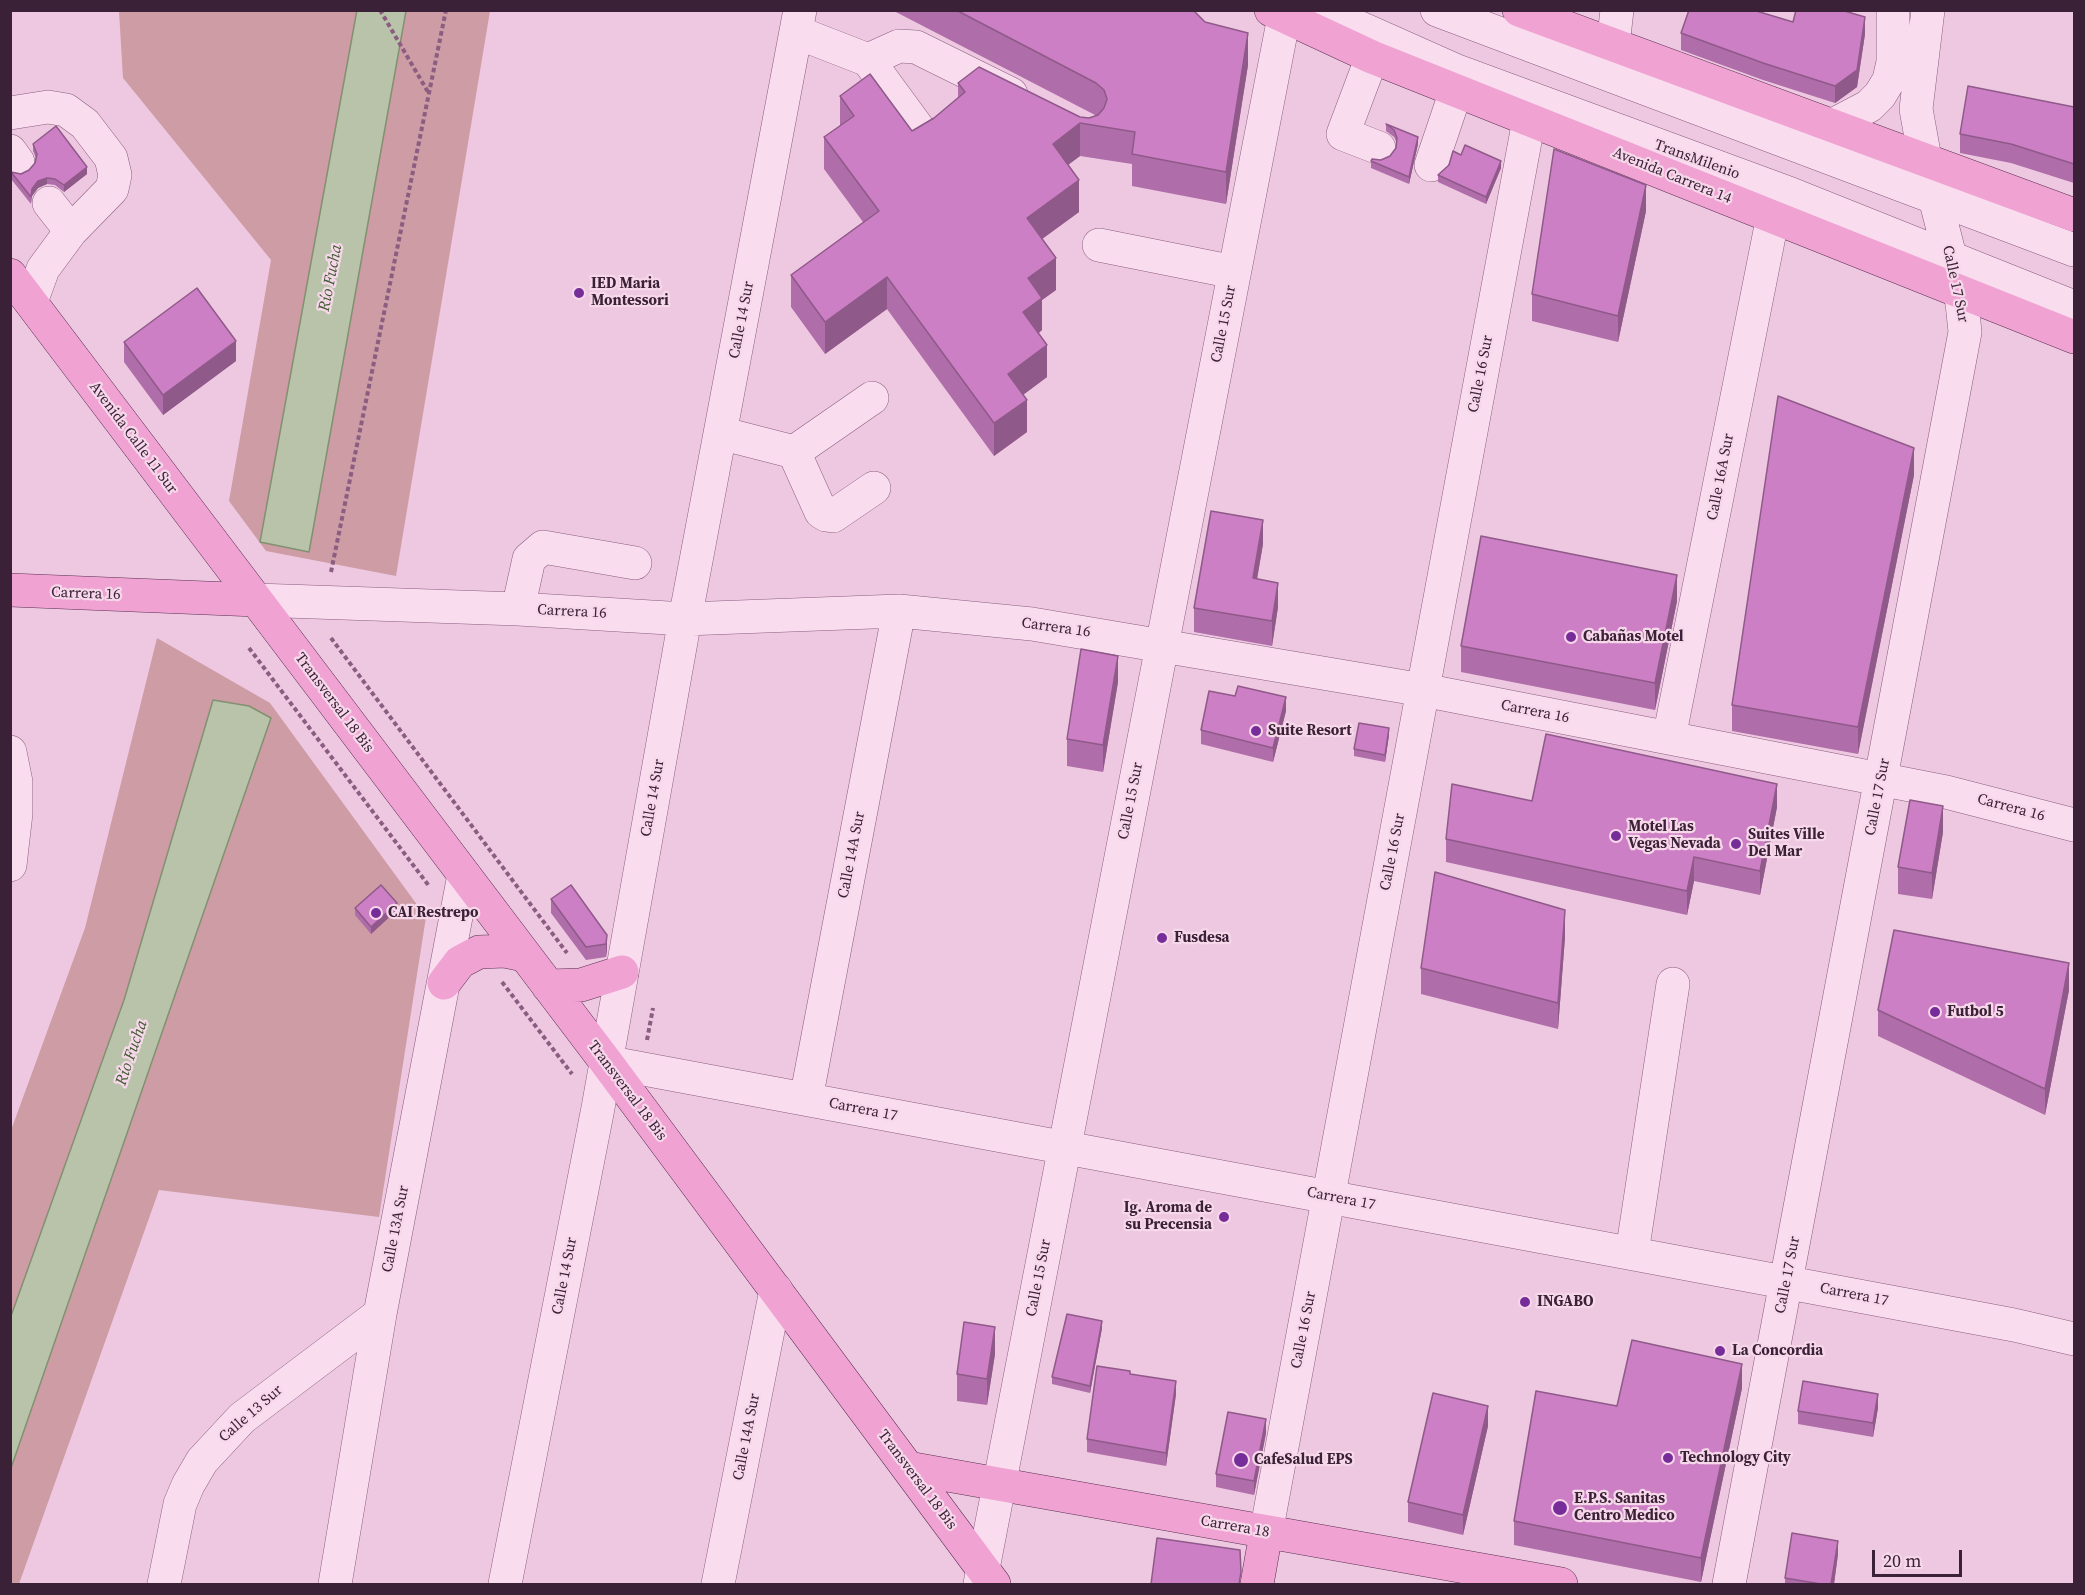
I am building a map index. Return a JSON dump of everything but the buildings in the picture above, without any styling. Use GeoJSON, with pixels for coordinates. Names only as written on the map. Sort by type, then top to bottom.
{"type":"FeatureCollection","features":[{"type":"Feature","properties":{"kind":"main road"},"geometry":{"type":"LineString","coordinates":[[1519,10],[2074,215]]}},
{"type":"Feature","properties":{"kind":"main road","name":"Avenida Carrera 14"},"geometry":{"type":"LineString","coordinates":[[1277,14],[1372,57],[2074,337]]}},
{"type":"Feature","properties":{"kind":"main road","name":"Avenida Calle 11 Sur"},"geometry":{"type":"LineString","coordinates":[[10,275],[256,600]]}},
{"type":"Feature","properties":{"kind":"main road","name":"Carrera 16"},"geometry":{"type":"LineString","coordinates":[[14,593],[256,600]]}},
{"type":"Feature","properties":{"kind":"main road","name":"Transversal 18 Bis"},"geometry":{"type":"LineString","coordinates":[[256,600],[776,1290],[908,1468],[985,1579]]}},
{"type":"Feature","properties":{"kind":"main road"},"geometry":{"type":"LineString","coordinates":[[444,983],[460,962],[479,952],[505,951],[524,955]]}},
{"type":"Feature","properties":{"kind":"main road"},"geometry":{"type":"LineString","coordinates":[[548,986],[589,984],[622,972]]}},
{"type":"Feature","properties":{"kind":"main road","name":"Carrera 18"},"geometry":{"type":"LineString","coordinates":[[908,1468],[1561,1584]]}},
{"type":"Feature","properties":{"kind":"main road","name":"Calle 16 Sur"},"geometry":{"type":"LineString","coordinates":[[1257,1584],[1266,1533]]}},
{"type":"Feature","properties":{"kind":"street","name":"TransMilenio"},"geometry":{"type":"LineString","coordinates":[[1320,10],[1457,71],[1791,194],[2074,307]]}},
{"type":"Feature","properties":{"kind":"street"},"geometry":{"type":"LineString","coordinates":[[1437,10],[2074,250]]}},
{"type":"Feature","properties":{"kind":"street"},"geometry":{"type":"LineString","coordinates":[[1613,45],[1617,10]]}},
{"type":"Feature","properties":{"kind":"street"},"geometry":{"type":"LineString","coordinates":[[1833,125],[1869,106],[1880,95],[1888,81],[1893,62],[1893,10]]}},
{"type":"Feature","properties":{"kind":"street","name":"Calle 17 Sur"},"geometry":{"type":"LineString","coordinates":[[1729,1584],[1965,332],[1958,289],[1925,159],[1916,109],[1928,10]]}},
{"type":"Feature","properties":{"kind":"street","name":"Calle 15 Sur"},"geometry":{"type":"LineString","coordinates":[[985,1579],[999,1484],[1234,272],[1277,14]]}},
{"type":"Feature","properties":{"kind":"street"},"geometry":{"type":"LineString","coordinates":[[798,21],[868,60],[923,135]]}},
{"type":"Feature","properties":{"kind":"street","name":"Calle 14 Sur"},"geometry":{"type":"LineString","coordinates":[[505,1584],[606,1062],[684,619],[798,21]]}},
{"type":"Feature","properties":{"kind":"street"},"geometry":{"type":"LineString","coordinates":[[868,60],[899,46],[916,47],[1034,105]]}},
{"type":"Feature","properties":{"kind":"street"},"geometry":{"type":"LineString","coordinates":[[1372,57],[1343,134],[1379,148]]}},
{"type":"Feature","properties":{"kind":"street"},"geometry":{"type":"LineString","coordinates":[[1435,166],[1456,91]]}},
{"type":"Feature","properties":{"kind":"street"},"geometry":{"type":"LineString","coordinates":[[10,112],[48,107],[66,110],[85,124],[111,158],[115,175],[112,189],[71,231],[43,268],[31,302]]}},
{"type":"Feature","properties":{"kind":"street","name":"Calle 16 Sur"},"geometry":{"type":"LineString","coordinates":[[1266,1533],[1423,690],[1505,187],[1529,120]]}},
{"type":"Feature","properties":{"kind":"street"},"geometry":{"type":"LineString","coordinates":[[49,203],[71,231]]}},
{"type":"Feature","properties":{"kind":"street","name":"Calle 16A Sur"},"geometry":{"type":"LineString","coordinates":[[1669,738],[1773,216]]}},
{"type":"Feature","properties":{"kind":"street"},"geometry":{"type":"LineString","coordinates":[[1099,245],[1234,272]]}},
{"type":"Feature","properties":{"kind":"street"},"geometry":{"type":"LineString","coordinates":[[720,433],[794,452],[872,398]]}},
{"type":"Feature","properties":{"kind":"street"},"geometry":{"type":"LineString","coordinates":[[794,452],[817,506],[826,516],[833,516],[874,488]]}},
{"type":"Feature","properties":{"kind":"street"},"geometry":{"type":"LineString","coordinates":[[518,609],[529,559],[543,547],[635,563]]}},
{"type":"Feature","properties":{"kind":"street","name":"Carrera 16"},"geometry":{"type":"LineString","coordinates":[[256,600],[518,609],[684,619],[899,611],[1032,624],[1162,644],[1423,690],[1946,792],[2074,825]]}},
{"type":"Feature","properties":{"kind":"street","name":"Calle 14A Sur"},"geometry":{"type":"LineString","coordinates":[[806,1099],[899,611]]}},
{"type":"Feature","properties":{"kind":"street"},"geometry":{"type":"LineString","coordinates":[[10,752],[16,782],[16,813],[10,865]]}},
{"type":"Feature","properties":{"kind":"street","name":"Calle 13A Sur"},"geometry":{"type":"LineString","coordinates":[[335,1584],[380,1314],[464,875]]}},
{"type":"Feature","properties":{"kind":"street"},"geometry":{"type":"LineString","coordinates":[[1632,1253],[1673,984]]}},
{"type":"Feature","properties":{"kind":"street","name":"Carrera 17"},"geometry":{"type":"LineString","coordinates":[[606,1062],[2014,1325],[2074,1339]]}},
{"type":"Feature","properties":{"kind":"street","name":"Calle 14A Sur"},"geometry":{"type":"LineString","coordinates":[[718,1584],[776,1290]]}},
{"type":"Feature","properties":{"kind":"street","name":"Calle 13 Sur"},"geometry":{"type":"LineString","coordinates":[[164,1584],[180,1504],[202,1461],[242,1418],[380,1314]]}},
{"type":"Feature","properties":{"kind":"path"},"geometry":{"type":"LineString","coordinates":[[380,10],[429,92]]}},
{"type":"Feature","properties":{"kind":"path"},"geometry":{"type":"LineString","coordinates":[[325,602],[446,10]]}},
{"type":"Feature","properties":{"kind":"path"},"geometry":{"type":"LineString","coordinates":[[331,638],[571,959]]}},
{"type":"Feature","properties":{"kind":"path"},"geometry":{"type":"LineString","coordinates":[[249,648],[431,890]]}},
{"type":"Feature","properties":{"kind":"path"},"geometry":{"type":"LineString","coordinates":[[496,975],[574,1077]]}},
{"type":"Feature","properties":{"kind":"path"},"geometry":{"type":"LineString","coordinates":[[653,1008],[647,1042],[658,1044]]}},
{"type":"Feature","properties":{"kind":"shaded area"},"geometry":{"type":"Polygon","coordinates":[[[119,11],[490,11],[396,576],[266,551],[229,501],[271,260],[123,78],[119,11]]]}},
{"type":"Feature","properties":{"kind":"shaded area"},"geometry":{"type":"Polygon","coordinates":[[[157,638],[270,703],[426,917],[379,1217],[159,1190],[19,1584],[10,1584],[10,1133],[85,928],[157,638]]]}},
{"type":"Feature","properties":{"kind":"water","name":"Río Fucha"},"geometry":{"type":"Polygon","coordinates":[[[357,10],[406,11],[309,552],[260,542],[357,10]]]}},
{"type":"Feature","properties":{"kind":"water","name":"Río Fucha"},"geometry":{"type":"Polygon","coordinates":[[[213,700],[249,706],[271,718],[11,1468],[11,1316],[124,1000],[213,700]]]}},
{"type":"Feature","properties":{"kind":"place","name":"IED Maria Montessori"},"geometry":{"type":"Point","coordinates":[579,293]}},
{"type":"Feature","properties":{"kind":"place","name":"Cabañas Motel"},"geometry":{"type":"Point","coordinates":[1571,637]}},
{"type":"Feature","properties":{"kind":"place","name":"Suite Resort"},"geometry":{"type":"Point","coordinates":[1256,731]}},
{"type":"Feature","properties":{"kind":"place","name":"Motel Las Vegas Nevada"},"geometry":{"type":"Point","coordinates":[1616,836]}},
{"type":"Feature","properties":{"kind":"place","name":"Suites Ville Del Mar"},"geometry":{"type":"Point","coordinates":[1736,844]}},
{"type":"Feature","properties":{"kind":"place","name":"CAI Restrepo"},"geometry":{"type":"Point","coordinates":[376,913]}},
{"type":"Feature","properties":{"kind":"place","name":"Fusdesa"},"geometry":{"type":"Point","coordinates":[1162,938]}},
{"type":"Feature","properties":{"kind":"place","name":"Futbol 5"},"geometry":{"type":"Point","coordinates":[1935,1012]}},
{"type":"Feature","properties":{"kind":"place","name":"Ig. Aroma de su Precensia"},"geometry":{"type":"Point","coordinates":[1224,1217]}},
{"type":"Feature","properties":{"kind":"place","name":"INGABO"},"geometry":{"type":"Point","coordinates":[1525,1302]}},
{"type":"Feature","properties":{"kind":"place","name":"La Concordia"},"geometry":{"type":"Point","coordinates":[1720,1351]}},
{"type":"Feature","properties":{"kind":"place","name":"Technology City"},"geometry":{"type":"Point","coordinates":[1668,1458]}},
{"type":"Feature","properties":{"kind":"place","name":"CafeSalud EPS"},"geometry":{"type":"Point","coordinates":[1241,1460]}},
{"type":"Feature","properties":{"kind":"place","name":"E.P.S. Sanitas Centro Medico"},"geometry":{"type":"Point","coordinates":[1560,1508]}}]}
